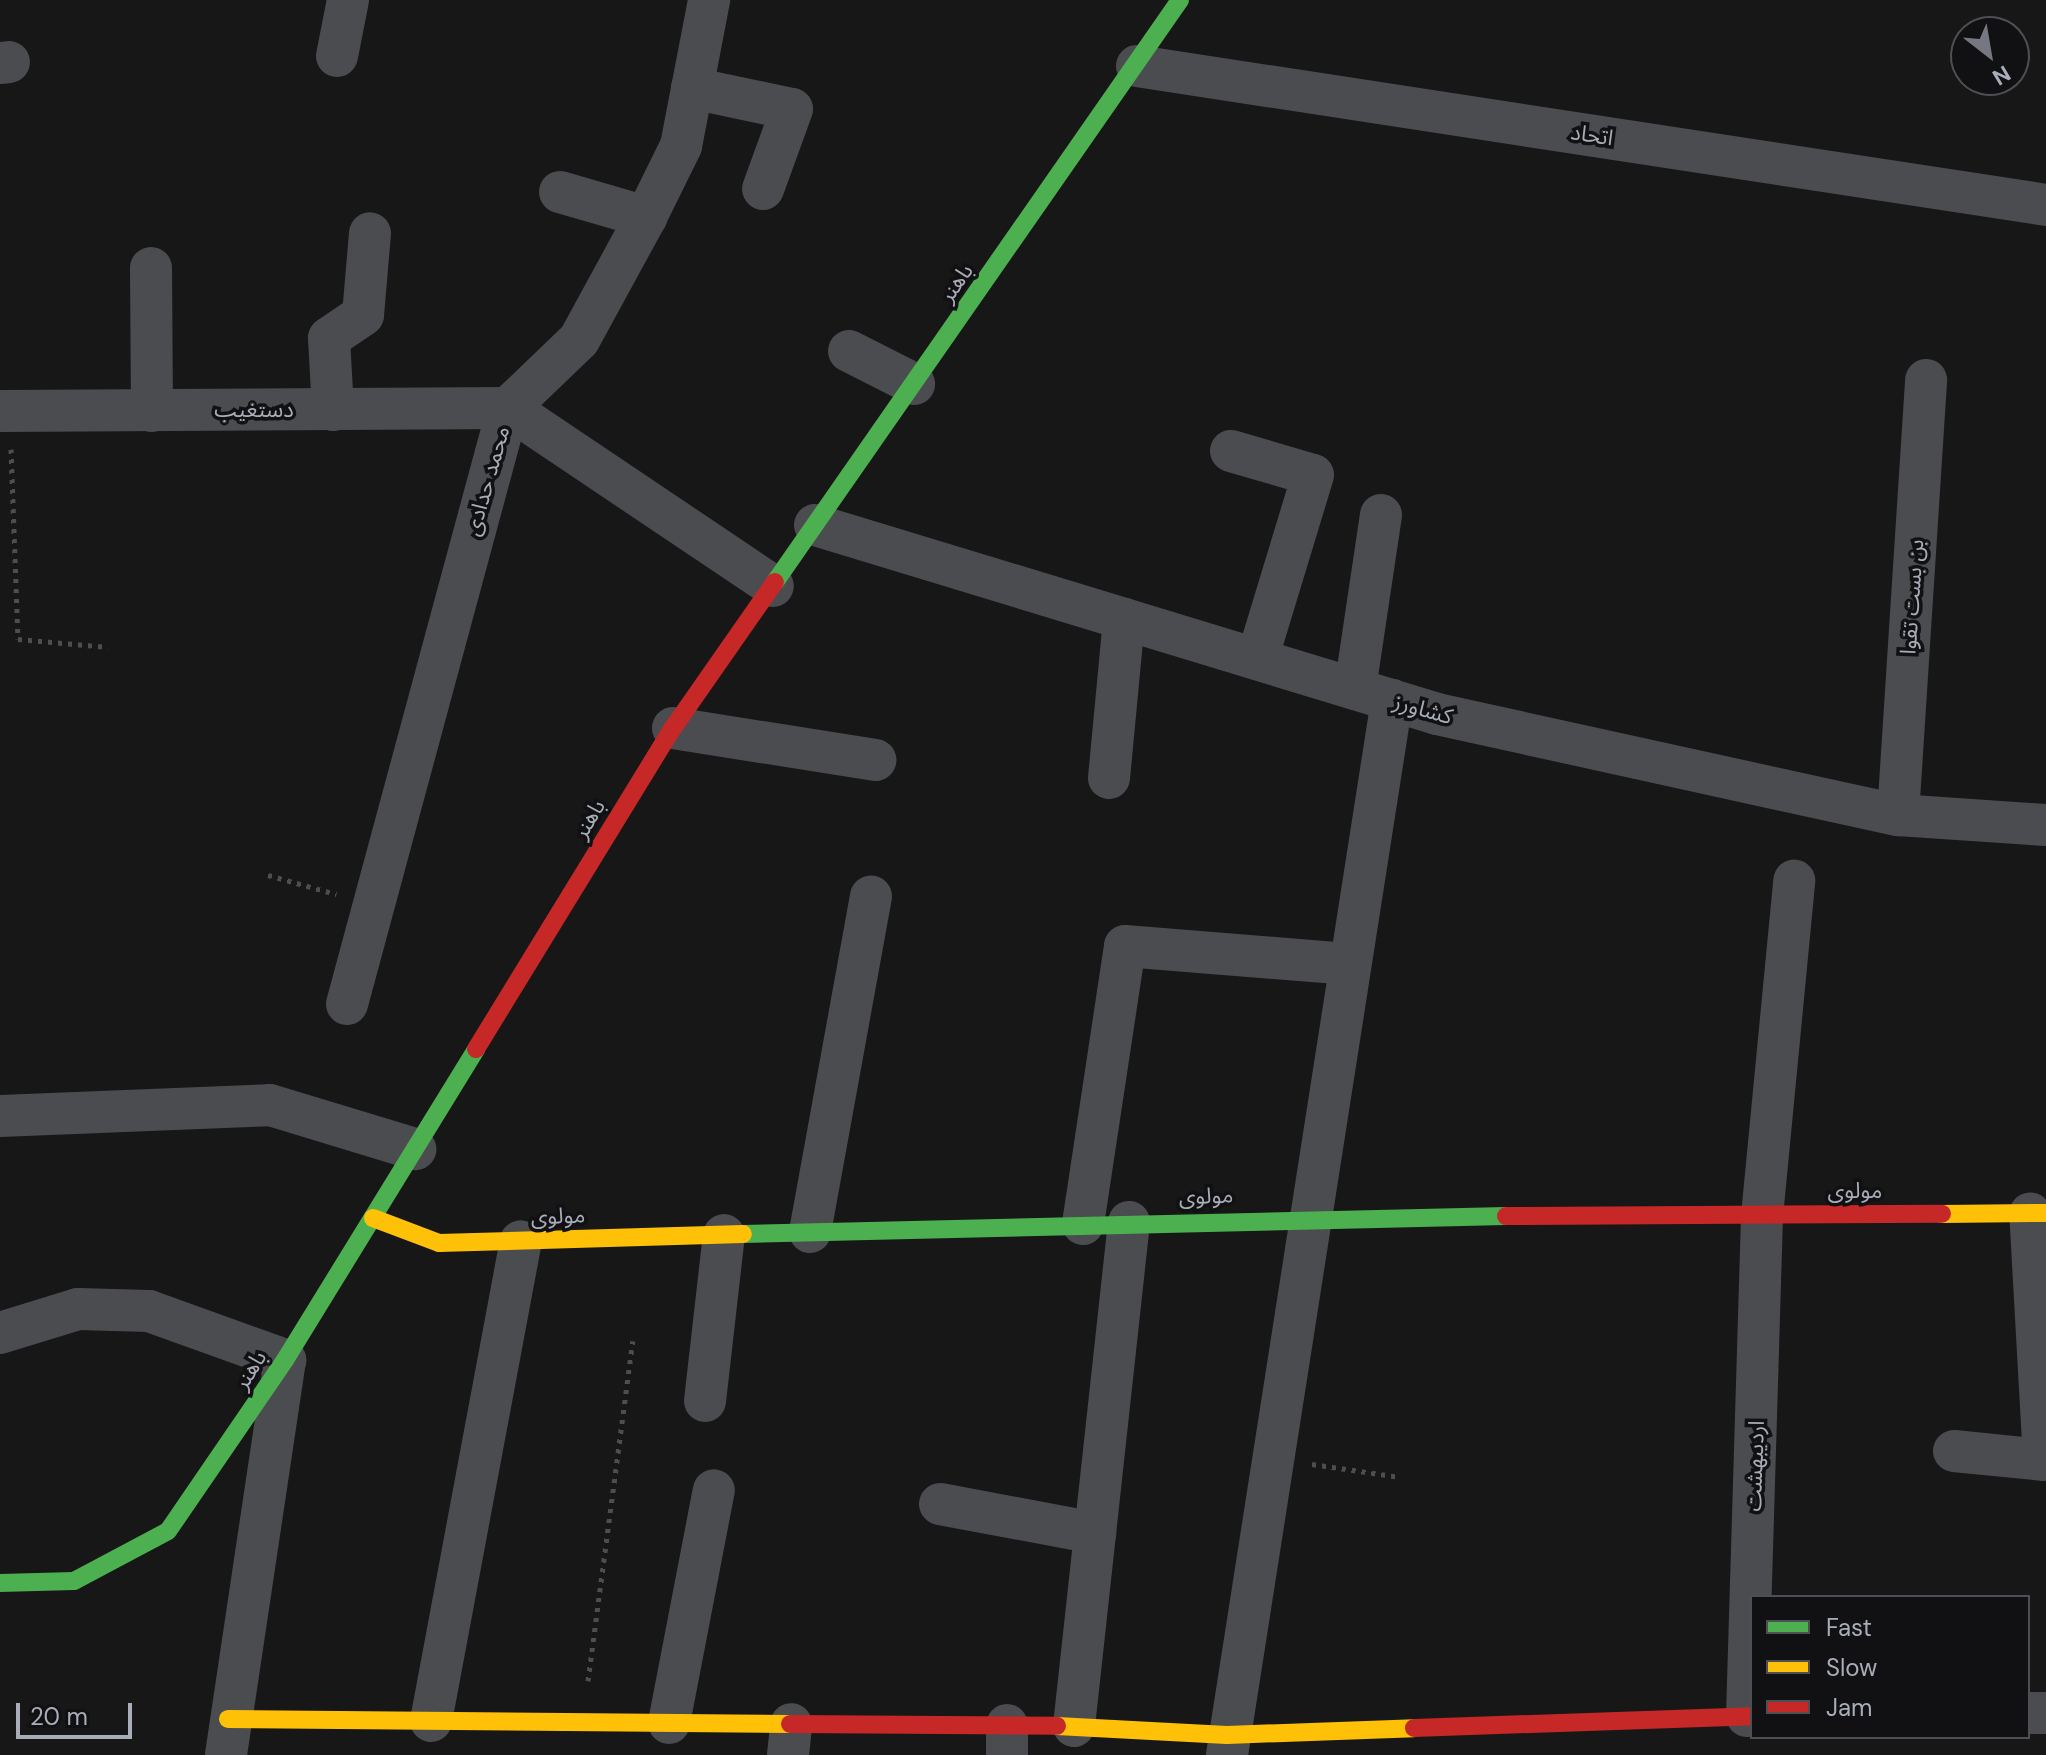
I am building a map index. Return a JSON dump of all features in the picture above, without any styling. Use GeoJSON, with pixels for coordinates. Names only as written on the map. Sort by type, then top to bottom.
{"type":"FeatureCollection","features":[{"type":"Feature","properties":{"kind":"street"},"geometry":{"type":"LineString","coordinates":[[337,56],[348,0]]}},
{"type":"Feature","properties":{"kind":"street","name":"محمد حدادی"},"geometry":{"type":"LineString","coordinates":[[347,1004],[508,408],[579,340],[681,146],[709,0]]}},
{"type":"Feature","properties":{"kind":"street","name":"باهنر"},"geometry":{"type":"LineString","coordinates":[[0,1583],[74,1581],[168,1531],[285,1360],[673,728],[1137,66],[1180,0]]}},
{"type":"Feature","properties":{"kind":"street","name":"اتحاد"},"geometry":{"type":"LineString","coordinates":[[1137,66],[2046,205]]}},
{"type":"Feature","properties":{"kind":"street"},"geometry":{"type":"LineString","coordinates":[[692,88],[792,109],[763,189]]}},
{"type":"Feature","properties":{"kind":"street"},"geometry":{"type":"LineString","coordinates":[[560,192],[646,217]]}},
{"type":"Feature","properties":{"kind":"street"},"geometry":{"type":"LineString","coordinates":[[333,410],[329,338],[363,315],[370,233]]}},
{"type":"Feature","properties":{"kind":"street"},"geometry":{"type":"LineString","coordinates":[[151,268],[152,411]]}},
{"type":"Feature","properties":{"kind":"street"},"geometry":{"type":"LineString","coordinates":[[849,351],[914,384]]}},
{"type":"Feature","properties":{"kind":"street","name":"بن بست تقوا"},"geometry":{"type":"LineString","coordinates":[[1898,815],[1926,380]]}},
{"type":"Feature","properties":{"kind":"street"},"geometry":{"type":"LineString","coordinates":[[508,408],[773,586]]}},
{"type":"Feature","properties":{"kind":"street","name":"دستغیب"},"geometry":{"type":"LineString","coordinates":[[5,412],[508,408]]}},
{"type":"Feature","properties":{"kind":"street"},"geometry":{"type":"LineString","coordinates":[[1231,451],[1313,475],[1257,659]]}},
{"type":"Feature","properties":{"kind":"street"},"geometry":{"type":"LineString","coordinates":[[1227,1745],[1350,964],[1374,695],[1381,515]]}},
{"type":"Feature","properties":{"kind":"street","name":"کشاورز"},"geometry":{"type":"LineString","coordinates":[[815,525],[1374,695],[1898,815],[2046,825]]}},
{"type":"Feature","properties":{"kind":"street"},"geometry":{"type":"LineString","coordinates":[[1109,778],[1124,619]]}},
{"type":"Feature","properties":{"kind":"street"},"geometry":{"type":"LineString","coordinates":[[673,728],[875,760]]}},
{"type":"Feature","properties":{"kind":"street","name":"اردیبهشت"},"geometry":{"type":"LineString","coordinates":[[1753,1595],[1762,1216],[1794,881]]}},
{"type":"Feature","properties":{"kind":"street"},"geometry":{"type":"LineString","coordinates":[[810,1232],[871,897]]}},
{"type":"Feature","properties":{"kind":"street"},"geometry":{"type":"LineString","coordinates":[[1083,1224],[1125,946],[1350,964]]}},
{"type":"Feature","properties":{"kind":"street"},"geometry":{"type":"LineString","coordinates":[[0,1116],[270,1105],[415,1149]]}},
{"type":"Feature","properties":{"kind":"street"},"geometry":{"type":"LineString","coordinates":[[1954,1451],[2045,1460],[2038,1213]]}},
{"type":"Feature","properties":{"kind":"street","name":"مولوی"},"geometry":{"type":"LineString","coordinates":[[373,1218],[439,1243],[1310,1217],[2038,1213]]}},
{"type":"Feature","properties":{"kind":"street"},"geometry":{"type":"LineString","coordinates":[[1074,1726],[1129,1222]]}},
{"type":"Feature","properties":{"kind":"street"},"geometry":{"type":"LineString","coordinates":[[705,1401],[724,1235]]}},
{"type":"Feature","properties":{"kind":"street"},"geometry":{"type":"LineString","coordinates":[[431,1721],[521,1241]]}},
{"type":"Feature","properties":{"kind":"street"},"geometry":{"type":"LineString","coordinates":[[0,1333],[78,1309],[149,1311],[285,1360],[227,1737],[431,1721],[582,1722],[669,1723],[790,1739],[1007,1740],[1074,1726],[1227,1745],[1750,1716]]}},
{"type":"Feature","properties":{"kind":"street"},"geometry":{"type":"LineString","coordinates":[[669,1723],[714,1490]]}},
{"type":"Feature","properties":{"kind":"street"},"geometry":{"type":"LineString","coordinates":[[940,1504],[1095,1533]]}},
{"type":"Feature","properties":{"kind":"path"},"geometry":{"type":"LineString","coordinates":[[5,412],[18,639],[108,647]]}},
{"type":"Feature","properties":{"kind":"path"},"geometry":{"type":"LineString","coordinates":[[268,875],[373,904]]}},
{"type":"Feature","properties":{"kind":"path"},"geometry":{"type":"LineString","coordinates":[[582,1722],[633,1341]]}},
{"type":"Feature","properties":{"kind":"path"},"geometry":{"type":"LineString","coordinates":[[1271,1459],[1400,1477]]}},
{"type":"Feature","properties":{"kind":"traffic: fast"},"geometry":{"type":"LineString","coordinates":[[775,582],[1180,0]]}},
{"type":"Feature","properties":{"kind":"traffic: fast"},"geometry":{"type":"LineString","coordinates":[[0,1583],[74,1581],[168,1531],[285,1360],[476,1049]]}},
{"type":"Feature","properties":{"kind":"traffic: fast"},"geometry":{"type":"LineString","coordinates":[[743,1234],[1506,1216]]}},
{"type":"Feature","properties":{"kind":"traffic: slow"},"geometry":{"type":"LineString","coordinates":[[1942,1214],[2046,1213]]}},
{"type":"Feature","properties":{"kind":"traffic: slow"},"geometry":{"type":"LineString","coordinates":[[373,1218],[439,1243],[743,1234]]}},
{"type":"Feature","properties":{"kind":"traffic: slow"},"geometry":{"type":"LineString","coordinates":[[228,1719],[790,1724]]}},
{"type":"Feature","properties":{"kind":"traffic: slow"},"geometry":{"type":"LineString","coordinates":[[1057,1726],[1227,1735],[1414,1728]]}},
{"type":"Feature","properties":{"kind":"traffic: jam"},"geometry":{"type":"LineString","coordinates":[[476,1049],[673,728],[775,582]]}},
{"type":"Feature","properties":{"kind":"traffic: jam"},"geometry":{"type":"LineString","coordinates":[[1506,1216],[1942,1214]]}},
{"type":"Feature","properties":{"kind":"traffic: jam"},"geometry":{"type":"LineString","coordinates":[[1414,1728],[1750,1716]]}},
{"type":"Feature","properties":{"kind":"traffic: jam"},"geometry":{"type":"LineString","coordinates":[[790,1724],[1057,1726]]}}]}
